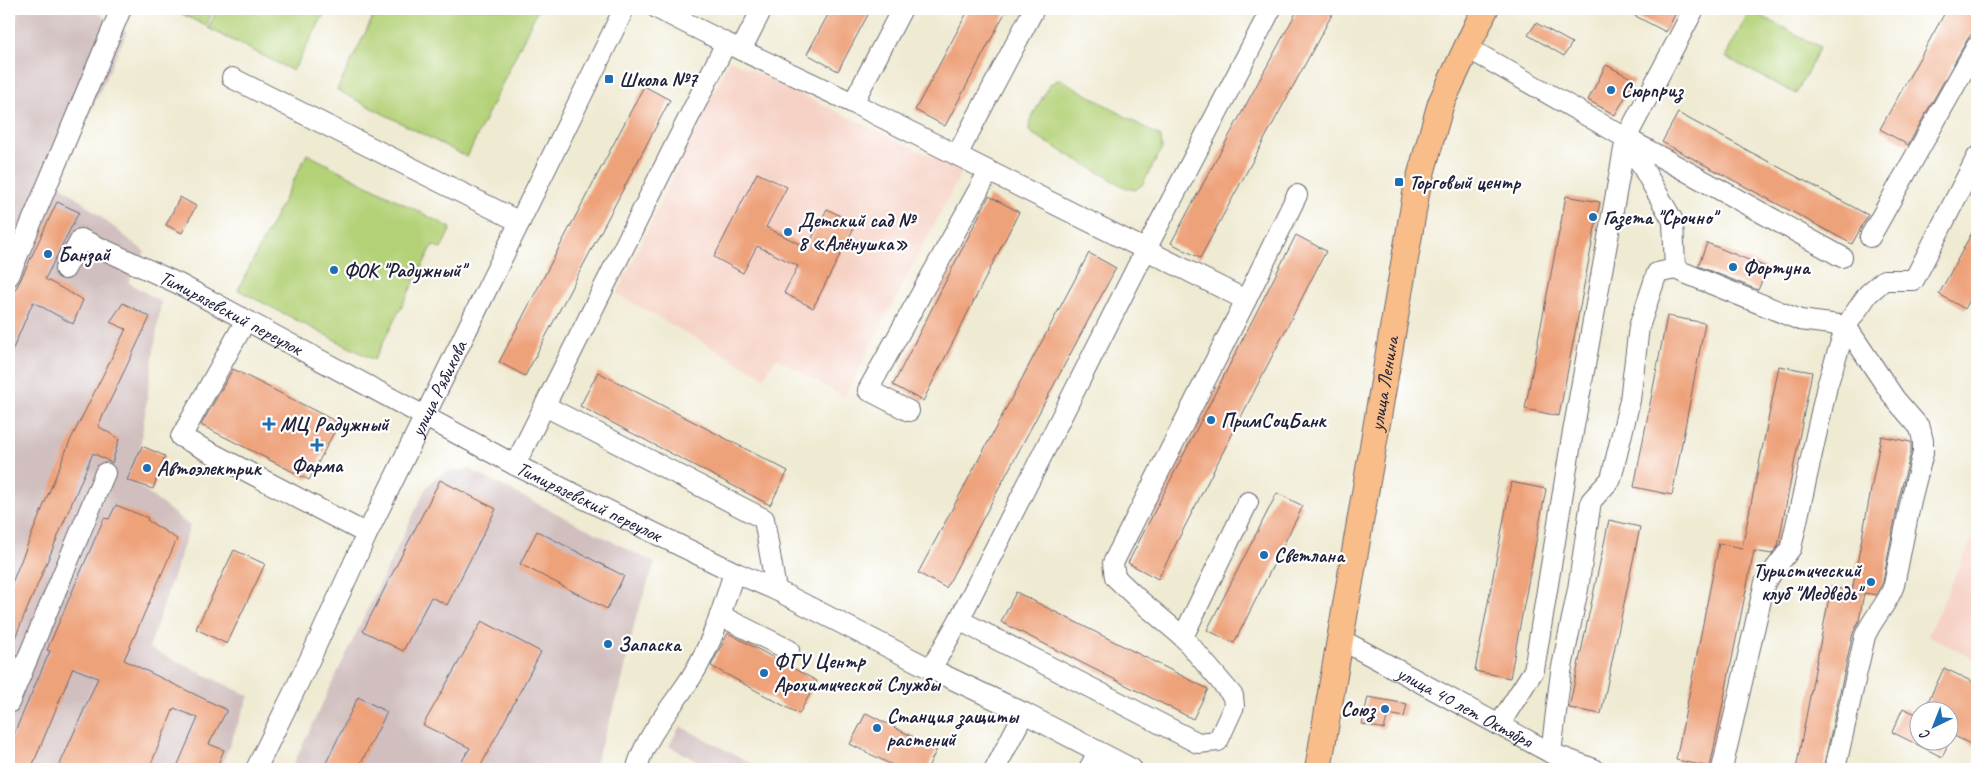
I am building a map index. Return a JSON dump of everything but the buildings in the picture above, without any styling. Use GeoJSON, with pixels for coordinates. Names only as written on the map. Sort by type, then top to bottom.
{"type":"FeatureCollection","features":[{"type":"Feature","properties":{"kind":"main road","name":"улица Ленина"},"geometry":{"type":"LineString","coordinates":[[1318,769],[1417,188],[1441,103],[1485,9]]}},
{"type":"Feature","properties":{"kind":"street"},"geometry":{"type":"LineString","coordinates":[[9,276],[122,9]]}},
{"type":"Feature","properties":{"kind":"street","name":"улица Рябикова"},"geometry":{"type":"LineString","coordinates":[[256,769],[309,661],[367,534],[624,9]]}},
{"type":"Feature","properties":{"kind":"street"},"geometry":{"type":"LineString","coordinates":[[658,9],[853,103],[1246,300]]}},
{"type":"Feature","properties":{"kind":"street"},"geometry":{"type":"LineString","coordinates":[[516,465],[733,46],[762,9]]}},
{"type":"Feature","properties":{"kind":"street"},"geometry":{"type":"LineString","coordinates":[[853,103],[902,9]]}},
{"type":"Feature","properties":{"kind":"street"},"geometry":{"type":"LineString","coordinates":[[957,155],[1034,9]]}},
{"type":"Feature","properties":{"kind":"street"},"geometry":{"type":"LineString","coordinates":[[931,669],[959,620],[1145,251],[1271,9]]}},
{"type":"Feature","properties":{"kind":"street"},"geometry":{"type":"LineString","coordinates":[[1499,725],[1534,670],[1571,443],[1626,138],[1694,9]]}},
{"type":"Feature","properties":{"kind":"street"},"geometry":{"type":"LineString","coordinates":[[1870,237],[1977,46]]}},
{"type":"Feature","properties":{"kind":"street"},"geometry":{"type":"LineString","coordinates":[[1466,47],[1842,258]]}},
{"type":"Feature","properties":{"kind":"street"},"geometry":{"type":"LineString","coordinates":[[232,78],[520,222]]}},
{"type":"Feature","properties":{"kind":"street"},"geometry":{"type":"LineString","coordinates":[[1626,138],[1673,221],[1675,269]]}},
{"type":"Feature","properties":{"kind":"street"},"geometry":{"type":"LineString","coordinates":[[1722,769],[1765,582],[1792,548],[1826,386],[1846,326],[1868,294],[1884,280],[1914,280],[1977,157]]}},
{"type":"Feature","properties":{"kind":"street"},"geometry":{"type":"LineString","coordinates":[[908,411],[868,390],[989,171]]}},
{"type":"Feature","properties":{"kind":"street"},"geometry":{"type":"LineString","coordinates":[[959,620],[1198,743],[1218,741],[1234,706],[1233,696],[1184,636],[1138,599],[1115,577],[1113,563],[1297,195]]}},
{"type":"Feature","properties":{"kind":"street","name":"Тимирязевский переулок"},"geometry":{"type":"LineString","coordinates":[[66,269],[81,239],[179,284],[516,465],[734,572],[776,590],[931,669],[1024,713],[1132,769]]}},
{"type":"Feature","properties":{"kind":"street"},"geometry":{"type":"LineString","coordinates":[[1551,753],[1562,672],[1578,589],[1590,501],[1611,478],[1630,400],[1639,327],[1657,273],[1675,269],[1800,320],[1846,326],[1895,399],[1920,428],[1923,453],[1911,500],[1894,584],[1890,597],[1865,636],[1835,769]]}},
{"type":"Feature","properties":{"kind":"street"},"geometry":{"type":"LineString","coordinates":[[246,320],[181,437],[367,534]]}},
{"type":"Feature","properties":{"kind":"street"},"geometry":{"type":"LineString","coordinates":[[545,406],[764,519],[776,590]]}},
{"type":"Feature","properties":{"kind":"street"},"geometry":{"type":"LineString","coordinates":[[9,703],[106,473]]}},
{"type":"Feature","properties":{"kind":"street"},"geometry":{"type":"LineString","coordinates":[[1184,636],[1248,502]]}},
{"type":"Feature","properties":{"kind":"street"},"geometry":{"type":"LineString","coordinates":[[640,769],[638,764],[642,751],[652,733],[692,675],[721,616],[734,572]]}},
{"type":"Feature","properties":{"kind":"street"},"geometry":{"type":"LineString","coordinates":[[721,616],[790,650]]}},
{"type":"Feature","properties":{"kind":"street","name":"улица 40 лет Октября"},"geometry":{"type":"LineString","coordinates":[[1340,639],[1551,753],[1594,769]]}},
{"type":"Feature","properties":{"kind":"street"},"geometry":{"type":"LineString","coordinates":[[995,769],[1024,713]]}},
{"type":"Feature","properties":{"kind":"street"},"geometry":{"type":"LineString","coordinates":[[1089,769],[1098,752]]}},
{"type":"Feature","properties":{"kind":"shaded area"},"geometry":{"type":"Polygon","coordinates":[[[20,9],[91,9],[127,32],[58,183],[145,252],[128,282],[161,302],[135,483],[190,526],[149,648],[249,696],[220,769],[9,769],[9,33],[20,9]]]}},
{"type":"Feature","properties":{"kind":"shaded area","name":"Детский сад № 8 «Алёнушка»"},"geometry":{"type":"Polygon","coordinates":[[[729,60],[962,171],[844,397],[776,358],[764,377],[617,294],[729,60]]]}},
{"type":"Feature","properties":{"kind":"shaded area"},"geometry":{"type":"Polygon","coordinates":[[[469,469],[655,563],[636,617],[620,690],[593,769],[291,769],[426,488],[436,477],[446,472],[469,469]]]}},
{"type":"Feature","properties":{"kind":"shaded area"},"geometry":{"type":"Polygon","coordinates":[[[1977,528],[1977,661],[1928,635],[1977,528]]]}},
{"type":"Feature","properties":{"kind":"shaded area"},"geometry":{"type":"Polygon","coordinates":[[[680,726],[762,769],[711,769],[669,746],[680,726]]]}},
{"type":"Feature","properties":{"kind":"green space"},"geometry":{"type":"Polygon","coordinates":[[[172,9],[214,9],[206,26],[172,9]]]}},
{"type":"Feature","properties":{"kind":"green space"},"geometry":{"type":"Polygon","coordinates":[[[218,9],[327,9],[293,71],[208,28],[218,9]]]}},
{"type":"Feature","properties":{"kind":"green space"},"geometry":{"type":"Polygon","coordinates":[[[377,9],[538,9],[467,157],[337,90],[377,9]]]}},
{"type":"Feature","properties":{"kind":"green space"},"geometry":{"type":"Polygon","coordinates":[[[1750,10],[1820,47],[1796,94],[1725,57],[1750,10]]]}},
{"type":"Feature","properties":{"kind":"green space"},"geometry":{"type":"Polygon","coordinates":[[[1062,80],[1161,137],[1162,149],[1142,185],[1135,190],[1126,188],[1031,133],[1029,130],[1030,120],[1050,84],[1062,80]]]}},
{"type":"Feature","properties":{"kind":"green space","name":"ФОК \"Радужный\""},"geometry":{"type":"Polygon","coordinates":[[[307,154],[451,228],[441,249],[433,245],[374,360],[238,290],[307,154]]]}},
{"type":"Feature","properties":{"kind":"place","name":"Школа №7"},"geometry":{"type":"Point","coordinates":[609,79]}},
{"type":"Feature","properties":{"kind":"place","name":"Сюрприз"},"geometry":{"type":"Point","coordinates":[1611,90]}},
{"type":"Feature","properties":{"kind":"place","name":"Торговый центр"},"geometry":{"type":"Point","coordinates":[1399,182]}},
{"type":"Feature","properties":{"kind":"place","name":"Газета \"Срочно\""},"geometry":{"type":"Point","coordinates":[1593,217]}},
{"type":"Feature","properties":{"kind":"place","name":"Детский сад № 8 «Алёнушка»"},"geometry":{"type":"Point","coordinates":[788,232]}},
{"type":"Feature","properties":{"kind":"place","name":"Банзай"},"geometry":{"type":"Point","coordinates":[48,254]}},
{"type":"Feature","properties":{"kind":"place","name":"Фортуна"},"geometry":{"type":"Point","coordinates":[1733,267]}},
{"type":"Feature","properties":{"kind":"place","name":"ФОК \"Радужный\""},"geometry":{"type":"Point","coordinates":[334,270]}},
{"type":"Feature","properties":{"kind":"place","name":"ПримСоцБанк"},"geometry":{"type":"Point","coordinates":[1211,420]}},
{"type":"Feature","properties":{"kind":"place","name":"МЦ Радужный"},"geometry":{"type":"Point","coordinates":[269,424]}},
{"type":"Feature","properties":{"kind":"place","name":"Фарма"},"geometry":{"type":"Point","coordinates":[317,445]}},
{"type":"Feature","properties":{"kind":"place","name":"Автоэлектрик"},"geometry":{"type":"Point","coordinates":[147,468]}},
{"type":"Feature","properties":{"kind":"place","name":"Светлана"},"geometry":{"type":"Point","coordinates":[1264,555]}},
{"type":"Feature","properties":{"kind":"place","name":"Туристический клуб \"Медведь\""},"geometry":{"type":"Point","coordinates":[1871,582]}},
{"type":"Feature","properties":{"kind":"place","name":"Запаска"},"geometry":{"type":"Point","coordinates":[608,644]}},
{"type":"Feature","properties":{"kind":"place","name":"ФГУ Центр Арохимической Службы"},"geometry":{"type":"Point","coordinates":[764,673]}},
{"type":"Feature","properties":{"kind":"place","name":"Союз"},"geometry":{"type":"Point","coordinates":[1385,709]}},
{"type":"Feature","properties":{"kind":"place","name":"Станция защиты растений"},"geometry":{"type":"Point","coordinates":[877,728]}}]}
